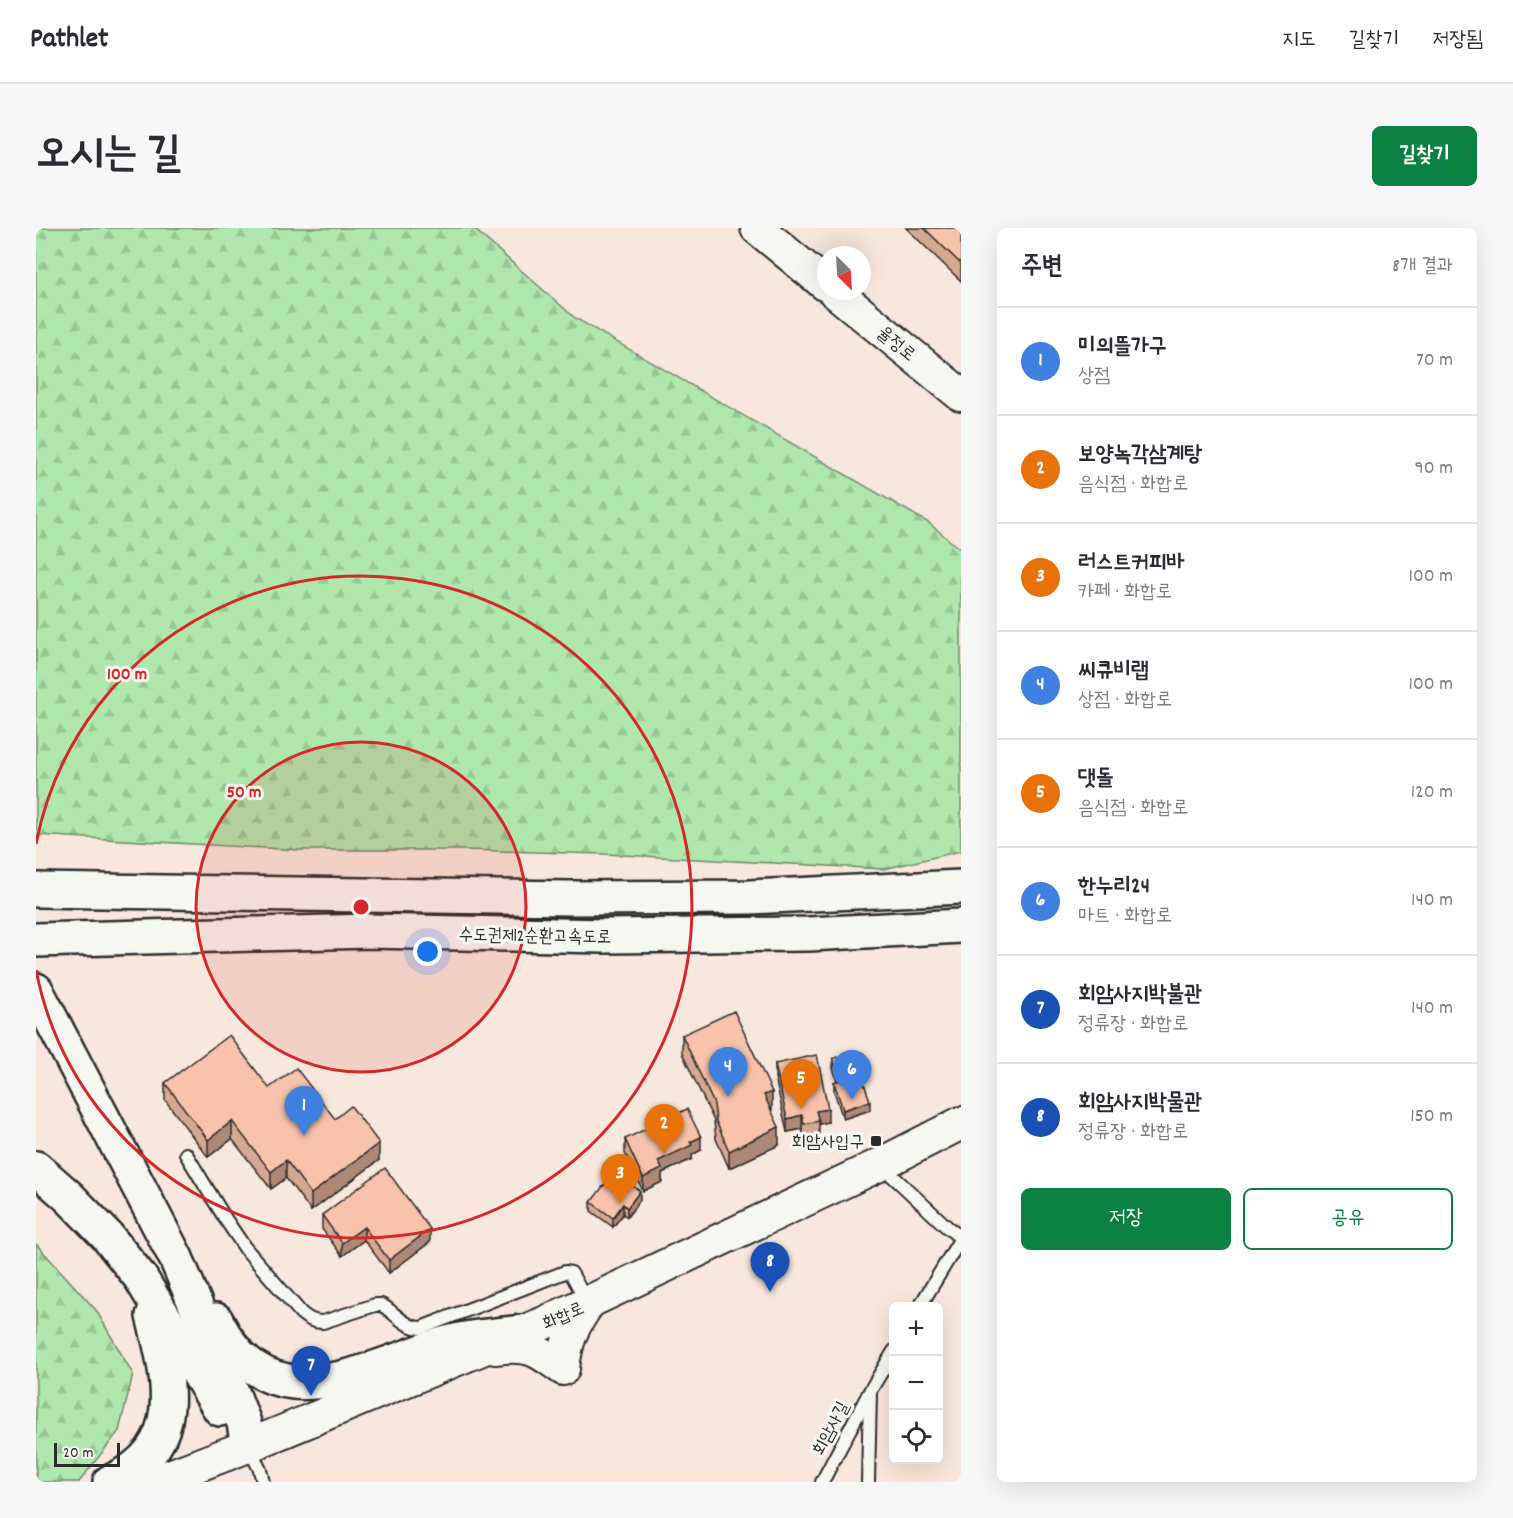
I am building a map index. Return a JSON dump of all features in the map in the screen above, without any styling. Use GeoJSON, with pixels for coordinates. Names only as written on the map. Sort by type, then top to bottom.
{"type":"FeatureCollection","features":[{"type":"Feature","properties":{"kind":"highway","name":"수도권제2순환고속도로"},"geometry":{"type":"LineString","coordinates":[[36,890],[570,898],[749,897],[961,887]]}},
{"type":"Feature","properties":{"kind":"highway","name":"수도권제2순환고속도로"},"geometry":{"type":"LineString","coordinates":[[36,940],[369,931],[604,936],[775,934],[961,926]]}},
{"type":"Feature","properties":{"kind":"highway"},"geometry":{"type":"LineString","coordinates":[[36,990],[176,1258],[244,1423],[248,1446]]}},
{"type":"Feature","properties":{"kind":"highway"},"geometry":{"type":"LineString","coordinates":[[36,1168],[69,1197],[107,1236],[140,1277],[224,1416],[248,1446]]}},
{"type":"Feature","properties":{"kind":"highway"},"geometry":{"type":"LineString","coordinates":[[176,1258],[199,1289],[233,1347],[259,1371],[273,1378],[287,1381],[312,1382],[347,1377],[438,1346],[477,1337],[524,1332]]}},
{"type":"Feature","properties":{"kind":"highway"},"geometry":{"type":"LineString","coordinates":[[110,1482],[131,1471],[152,1449],[167,1417],[165,1363],[153,1315],[140,1277]]}},
{"type":"Feature","properties":{"kind":"main road"},"geometry":{"type":"LineString","coordinates":[[757,228],[817,278]]}},
{"type":"Feature","properties":{"kind":"main road","name":"율정로"},"geometry":{"type":"LineString","coordinates":[[845,300],[961,395]]}},
{"type":"Feature","properties":{"kind":"main road","name":"화합로"},"geometry":{"type":"LineString","coordinates":[[154,1482],[248,1446],[588,1304],[881,1164],[961,1123]]}},
{"type":"Feature","properties":{"kind":"main road"},"geometry":{"type":"LineString","coordinates":[[479,1351],[511,1346],[527,1347],[537,1350],[563,1369],[570,1333],[588,1304]]}},
{"type":"Feature","properties":{"kind":"lane"},"geometry":{"type":"LineString","coordinates":[[186,1154],[245,1248],[309,1320],[323,1322],[381,1305],[410,1326],[421,1328],[565,1272],[575,1277],[588,1304]]}},
{"type":"Feature","properties":{"kind":"lane"},"geometry":{"type":"LineString","coordinates":[[881,1164],[961,1238],[922,1302]]}},
{"type":"Feature","properties":{"kind":"lane","name":"회암사길"},"geometry":{"type":"LineString","coordinates":[[822,1482],[870,1391],[892,1356]]}},
{"type":"Feature","properties":{"kind":"lane"},"geometry":{"type":"LineString","coordinates":[[868,1482],[870,1391]]}},
{"type":"Feature","properties":{"kind":"lane"},"geometry":{"type":"LineString","coordinates":[[248,1446],[260,1470],[262,1482]]}},
{"type":"Feature","properties":{"kind":"green space"},"geometry":{"type":"Polygon","coordinates":[[[36,228],[473,228],[575,318],[929,523],[961,550],[961,851],[884,869],[604,854],[465,850],[300,850],[36,835],[36,228]]]}},
{"type":"Feature","properties":{"kind":"green space"},"geometry":{"type":"Polygon","coordinates":[[[36,1244],[96,1310],[133,1374],[119,1431],[79,1482],[36,1482],[36,1244]]]}},
{"type":"Feature","properties":{"kind":"building"},"geometry":{"type":"Polygon","coordinates":[[[924,228],[961,228],[961,264],[924,228]]]}},
{"type":"Feature","properties":{"kind":"building"},"geometry":{"type":"Polygon","coordinates":[[[734,1011],[772,1092],[764,1095],[779,1127],[729,1151],[716,1121],[714,1104],[682,1035],[734,1011]]]}},
{"type":"Feature","properties":{"kind":"building"},"geometry":{"type":"Polygon","coordinates":[[[229,1035],[269,1088],[296,1068],[335,1119],[351,1106],[379,1143],[311,1194],[286,1160],[271,1172],[232,1121],[208,1140],[165,1083],[229,1035]]]}},
{"type":"Feature","properties":{"kind":"building"},"geometry":{"type":"Polygon","coordinates":[[[817,1055],[828,1109],[816,1111],[819,1121],[804,1124],[802,1115],[787,1119],[775,1064],[817,1055]]]}},
{"type":"Feature","properties":{"kind":"building"},"geometry":{"type":"Polygon","coordinates":[[[837,1057],[861,1074],[870,1101],[843,1110],[834,1082],[840,1080],[833,1059],[837,1057]]]}},
{"type":"Feature","properties":{"kind":"building"},"geometry":{"type":"Polygon","coordinates":[[[687,1109],[701,1137],[690,1142],[692,1145],[658,1161],[662,1169],[643,1178],[625,1139],[687,1109]]]}},
{"type":"Feature","properties":{"kind":"building"},"geometry":{"type":"Polygon","coordinates":[[[621,1163],[634,1172],[627,1182],[640,1191],[627,1208],[623,1204],[613,1218],[591,1202],[621,1163]]]}},
{"type":"Feature","properties":{"kind":"building"},"geometry":{"type":"Polygon","coordinates":[[[385,1168],[430,1229],[389,1260],[364,1227],[342,1243],[322,1215],[385,1168]]]}},
{"type":"Feature","properties":{"kind":"place","name":"씨큐비랩"},"geometry":{"type":"Point","coordinates":[728,1097]}},
{"type":"Feature","properties":{"kind":"place","name":"한누리24"},"geometry":{"type":"Point","coordinates":[852,1100]}},
{"type":"Feature","properties":{"kind":"place","name":"댓돌"},"geometry":{"type":"Point","coordinates":[801,1109]}},
{"type":"Feature","properties":{"kind":"place","name":"미의뜰가구"},"geometry":{"type":"Point","coordinates":[304,1136]}},
{"type":"Feature","properties":{"kind":"place","name":"회암사입구"},"geometry":{"type":"Point","coordinates":[876,1141]}},
{"type":"Feature","properties":{"kind":"place","name":"보양녹각삼계탕"},"geometry":{"type":"Point","coordinates":[664,1154]}},
{"type":"Feature","properties":{"kind":"place","name":"러스트커피바"},"geometry":{"type":"Point","coordinates":[620,1204]}},
{"type":"Feature","properties":{"kind":"place","name":"회암사지박물관"},"geometry":{"type":"Point","coordinates":[770,1292]}},
{"type":"Feature","properties":{"kind":"place","name":"회암사지박불관"},"geometry":{"type":"Point","coordinates":[311,1396]}}]}
